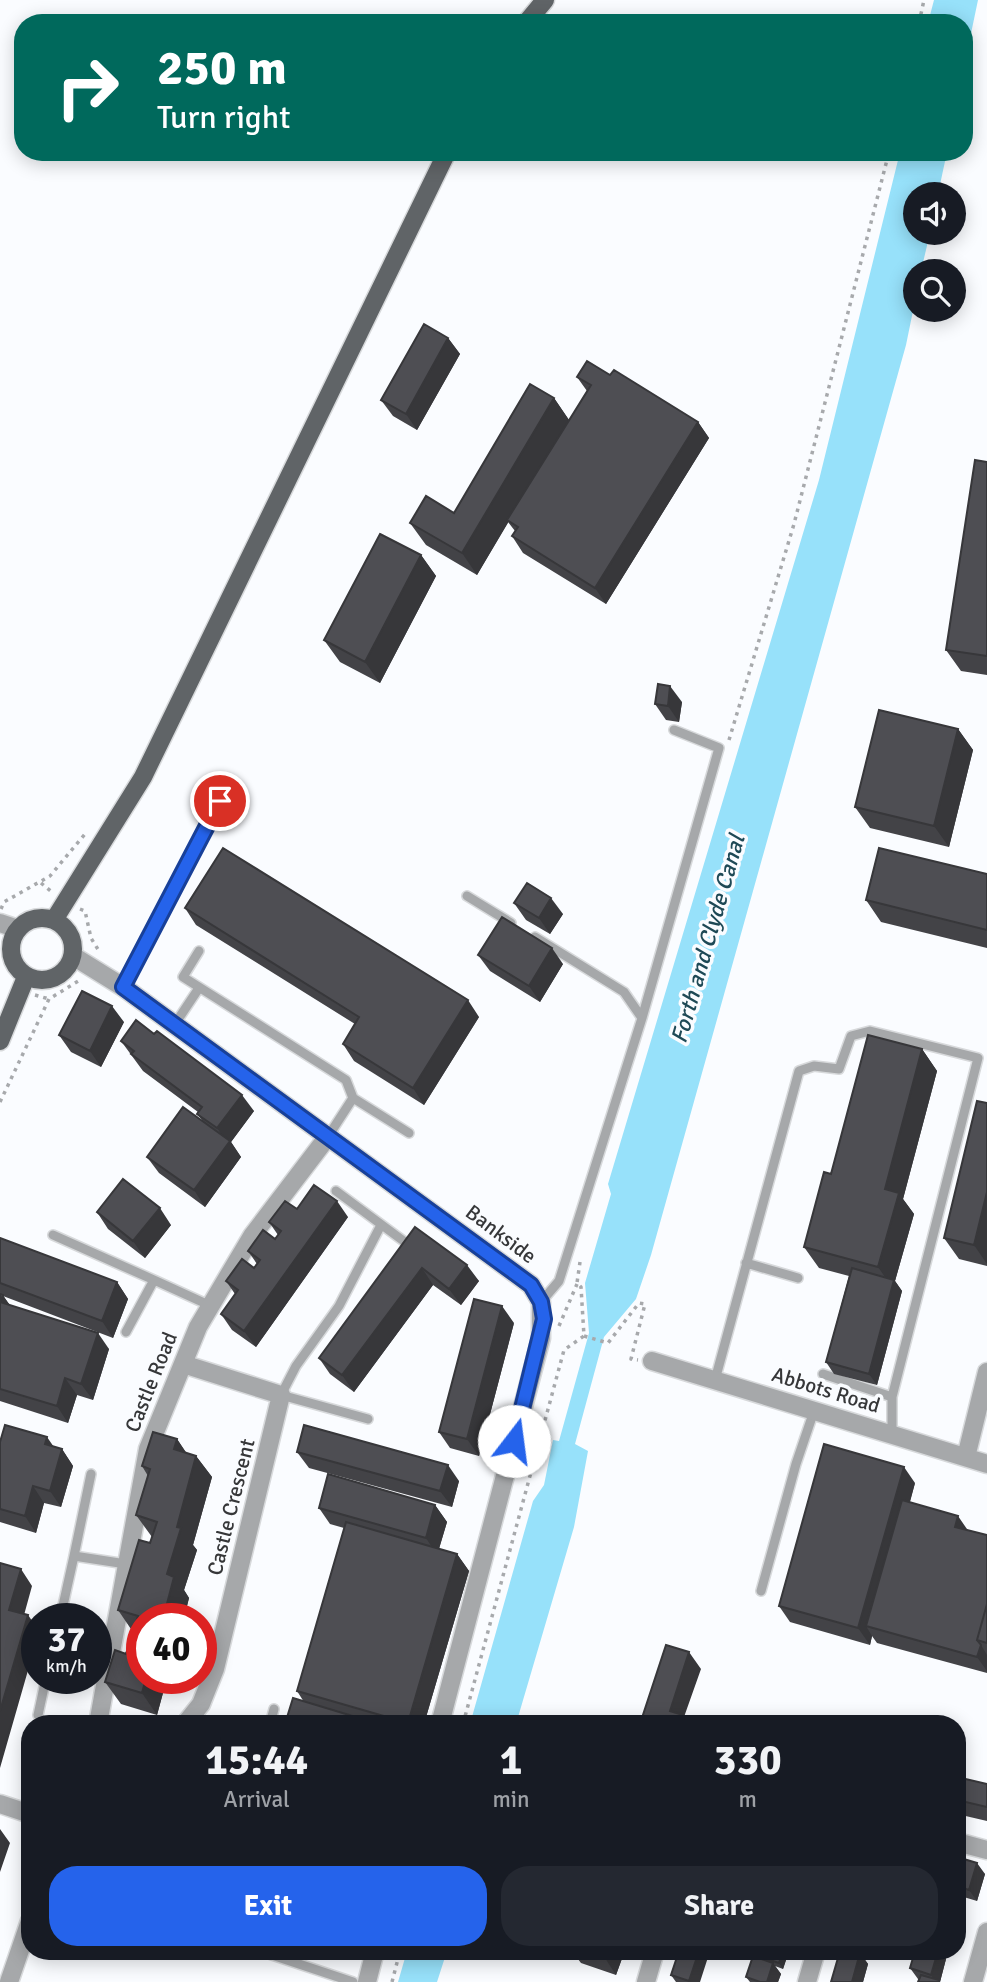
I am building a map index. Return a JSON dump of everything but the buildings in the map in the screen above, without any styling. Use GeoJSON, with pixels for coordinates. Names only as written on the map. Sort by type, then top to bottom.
{"type":"FeatureCollection","features":[{"type":"Feature","properties":{"kind":"main road"},"geometry":{"type":"LineString","coordinates":[[533,14],[545,0]]}},
{"type":"Feature","properties":{"kind":"main road"},"geometry":{"type":"LineString","coordinates":[[54,920],[143,777],[443,161]]}},
{"type":"Feature","properties":{"kind":"main road"},"geometry":{"type":"LineString","coordinates":[[36,919],[54,920],[70,935],[73,957],[60,975],[49,980],[26,976],[12,960],[13,939],[18,929],[36,919]]}},
{"type":"Feature","properties":{"kind":"main road"},"geometry":{"type":"LineString","coordinates":[[0,1041],[26,976]]}},
{"type":"Feature","properties":{"kind":"street"},"geometry":{"type":"LineString","coordinates":[[0,923],[18,929]]}},
{"type":"Feature","properties":{"kind":"street","name":"Bankside"},"geometry":{"type":"LineString","coordinates":[[73,957],[123,987],[329,1135],[531,1285],[541,1302]]}},
{"type":"Feature","properties":{"kind":"street","name":"Castle Road"},"geometry":{"type":"LineString","coordinates":[[100,1715],[148,1448],[211,1306],[252,1236],[329,1135]]}},
{"type":"Feature","properties":{"kind":"street"},"geometry":{"type":"LineString","coordinates":[[442,1715],[541,1338],[541,1302]]}},
{"type":"Feature","properties":{"kind":"street","name":"Abbots Road"},"geometry":{"type":"LineString","coordinates":[[652,1361],[987,1464]]}},
{"type":"Feature","properties":{"kind":"street"},"geometry":{"type":"LineString","coordinates":[[183,1364],[281,1395]]}},
{"type":"Feature","properties":{"kind":"street"},"geometry":{"type":"LineString","coordinates":[[966,1457],[987,1372]]}},
{"type":"Feature","properties":{"kind":"street","name":"Castle Crescent"},"geometry":{"type":"LineString","coordinates":[[192,1715],[201,1704],[215,1669],[281,1395]]}},
{"type":"Feature","properties":{"kind":"street"},"geometry":{"type":"LineString","coordinates":[[0,1804],[21,1811]]}},
{"type":"Feature","properties":{"kind":"street"},"geometry":{"type":"LineString","coordinates":[[966,1844],[987,1850]]}},
{"type":"Feature","properties":{"kind":"street"},"geometry":{"type":"LineString","coordinates":[[973,1982],[987,1932]]}},
{"type":"Feature","properties":{"kind":"street"},"geometry":{"type":"LineString","coordinates":[[9,1982],[21,1947]]}},
{"type":"Feature","properties":{"kind":"street"},"geometry":{"type":"LineString","coordinates":[[366,1982],[372,1960]]}},
{"type":"Feature","properties":{"kind":"street"},"geometry":{"type":"LineString","coordinates":[[646,1982],[652,1960]]}},
{"type":"Feature","properties":{"kind":"street"},"geometry":{"type":"LineString","coordinates":[[807,1982],[814,1960]]}},
{"type":"Feature","properties":{"kind":"lane"},"geometry":{"type":"LineString","coordinates":[[541,1302],[559,1281],[642,1018],[719,748],[674,730]]}},
{"type":"Feature","properties":{"kind":"lane"},"geometry":{"type":"LineString","coordinates":[[123,987],[220,801]]}},
{"type":"Feature","properties":{"kind":"lane"},"geometry":{"type":"LineString","coordinates":[[467,896],[624,992],[642,1018]]}},
{"type":"Feature","properties":{"kind":"lane"},"geometry":{"type":"LineString","coordinates":[[198,951],[183,977],[346,1080],[353,1098],[409,1133]]}},
{"type":"Feature","properties":{"kind":"lane"},"geometry":{"type":"LineString","coordinates":[[174,1024],[200,988]]}},
{"type":"Feature","properties":{"kind":"lane"},"geometry":{"type":"LineString","coordinates":[[715,1380],[799,1071],[814,1066],[839,1069],[851,1035],[870,1031],[978,1058],[892,1397],[892,1434]]}},
{"type":"Feature","properties":{"kind":"lane"},"geometry":{"type":"LineString","coordinates":[[329,1135],[353,1098]]}},
{"type":"Feature","properties":{"kind":"lane"},"geometry":{"type":"LineString","coordinates":[[336,1191],[416,1250]]}},
{"type":"Feature","properties":{"kind":"lane"},"geometry":{"type":"LineString","coordinates":[[368,1419],[281,1395],[296,1366],[339,1306],[381,1225]]}},
{"type":"Feature","properties":{"kind":"lane"},"geometry":{"type":"LineString","coordinates":[[53,1235],[211,1306]]}},
{"type":"Feature","properties":{"kind":"lane"},"geometry":{"type":"LineString","coordinates":[[746,1263],[798,1278]]}},
{"type":"Feature","properties":{"kind":"lane"},"geometry":{"type":"LineString","coordinates":[[127,1332],[154,1280]]}},
{"type":"Feature","properties":{"kind":"lane"},"geometry":{"type":"LineString","coordinates":[[823,1374],[892,1397]]}},
{"type":"Feature","properties":{"kind":"lane"},"geometry":{"type":"LineString","coordinates":[[761,1591],[814,1410]]}},
{"type":"Feature","properties":{"kind":"lane"},"geometry":{"type":"LineString","coordinates":[[64,1603],[91,1474]]}},
{"type":"Feature","properties":{"kind":"lane"},"geometry":{"type":"LineString","coordinates":[[74,1556],[126,1564]]}},
{"type":"Feature","properties":{"kind":"lane"},"geometry":{"type":"LineString","coordinates":[[38,1715],[43,1694]]}},
{"type":"Feature","properties":{"kind":"lane"},"geometry":{"type":"LineString","coordinates":[[272,1715],[274,1709]]}},
{"type":"Feature","properties":{"kind":"lane"},"geometry":{"type":"LineString","coordinates":[[287,1960],[353,1982]]}},
{"type":"Feature","properties":{"kind":"path"},"geometry":{"type":"LineString","coordinates":[[0,910],[4,902],[41,883],[76,847],[92,824]]}},
{"type":"Feature","properties":{"kind":"path"},"geometry":{"type":"LineString","coordinates":[[0,1102],[49,999],[75,981],[89,979],[100,954],[91,938],[85,911],[65,903],[41,883]]}},
{"type":"Feature","properties":{"kind":"path"},"geometry":{"type":"LineString","coordinates":[[541,1338],[557,1331],[577,1283]]}},
{"type":"Feature","properties":{"kind":"path"},"geometry":{"type":"LineString","coordinates":[[584,1336],[608,1343],[639,1303],[645,1304],[631,1359],[652,1361]]}},
{"type":"Feature","properties":{"kind":"path"},"geometry":{"type":"LineString","coordinates":[[391,1982],[397,1960]]}},
{"type":"Feature","properties":{"kind":"water"},"geometry":{"type":"Polygon","coordinates":[[[934,0],[978,0],[973,24],[973,14],[930,14],[934,0]]]}},
{"type":"Feature","properties":{"kind":"water","name":"Forth and Clyde Canal"},"geometry":{"type":"Polygon","coordinates":[[[898,161],[945,161],[941,182],[903,182],[903,245],[927,245],[924,259],[903,259],[903,322],[911,322],[906,345],[651,1255],[636,1299],[604,1337],[575,1444],[588,1451],[574,1527],[519,1715],[473,1715],[533,1501],[544,1485],[553,1440],[559,1441],[589,1333],[585,1283],[611,1194],[608,1184],[819,480],[898,161]]]}},
{"type":"Feature","properties":{"kind":"water"},"geometry":{"type":"Polygon","coordinates":[[[404,1960],[444,1960],[437,1982],[398,1982],[404,1960]]]}},
{"type":"Feature","properties":{"kind":"route"},"geometry":{"type":"LineString","coordinates":[[220,801],[123,987],[531,1285],[541,1302],[544,1319],[514,1441]]}}]}
